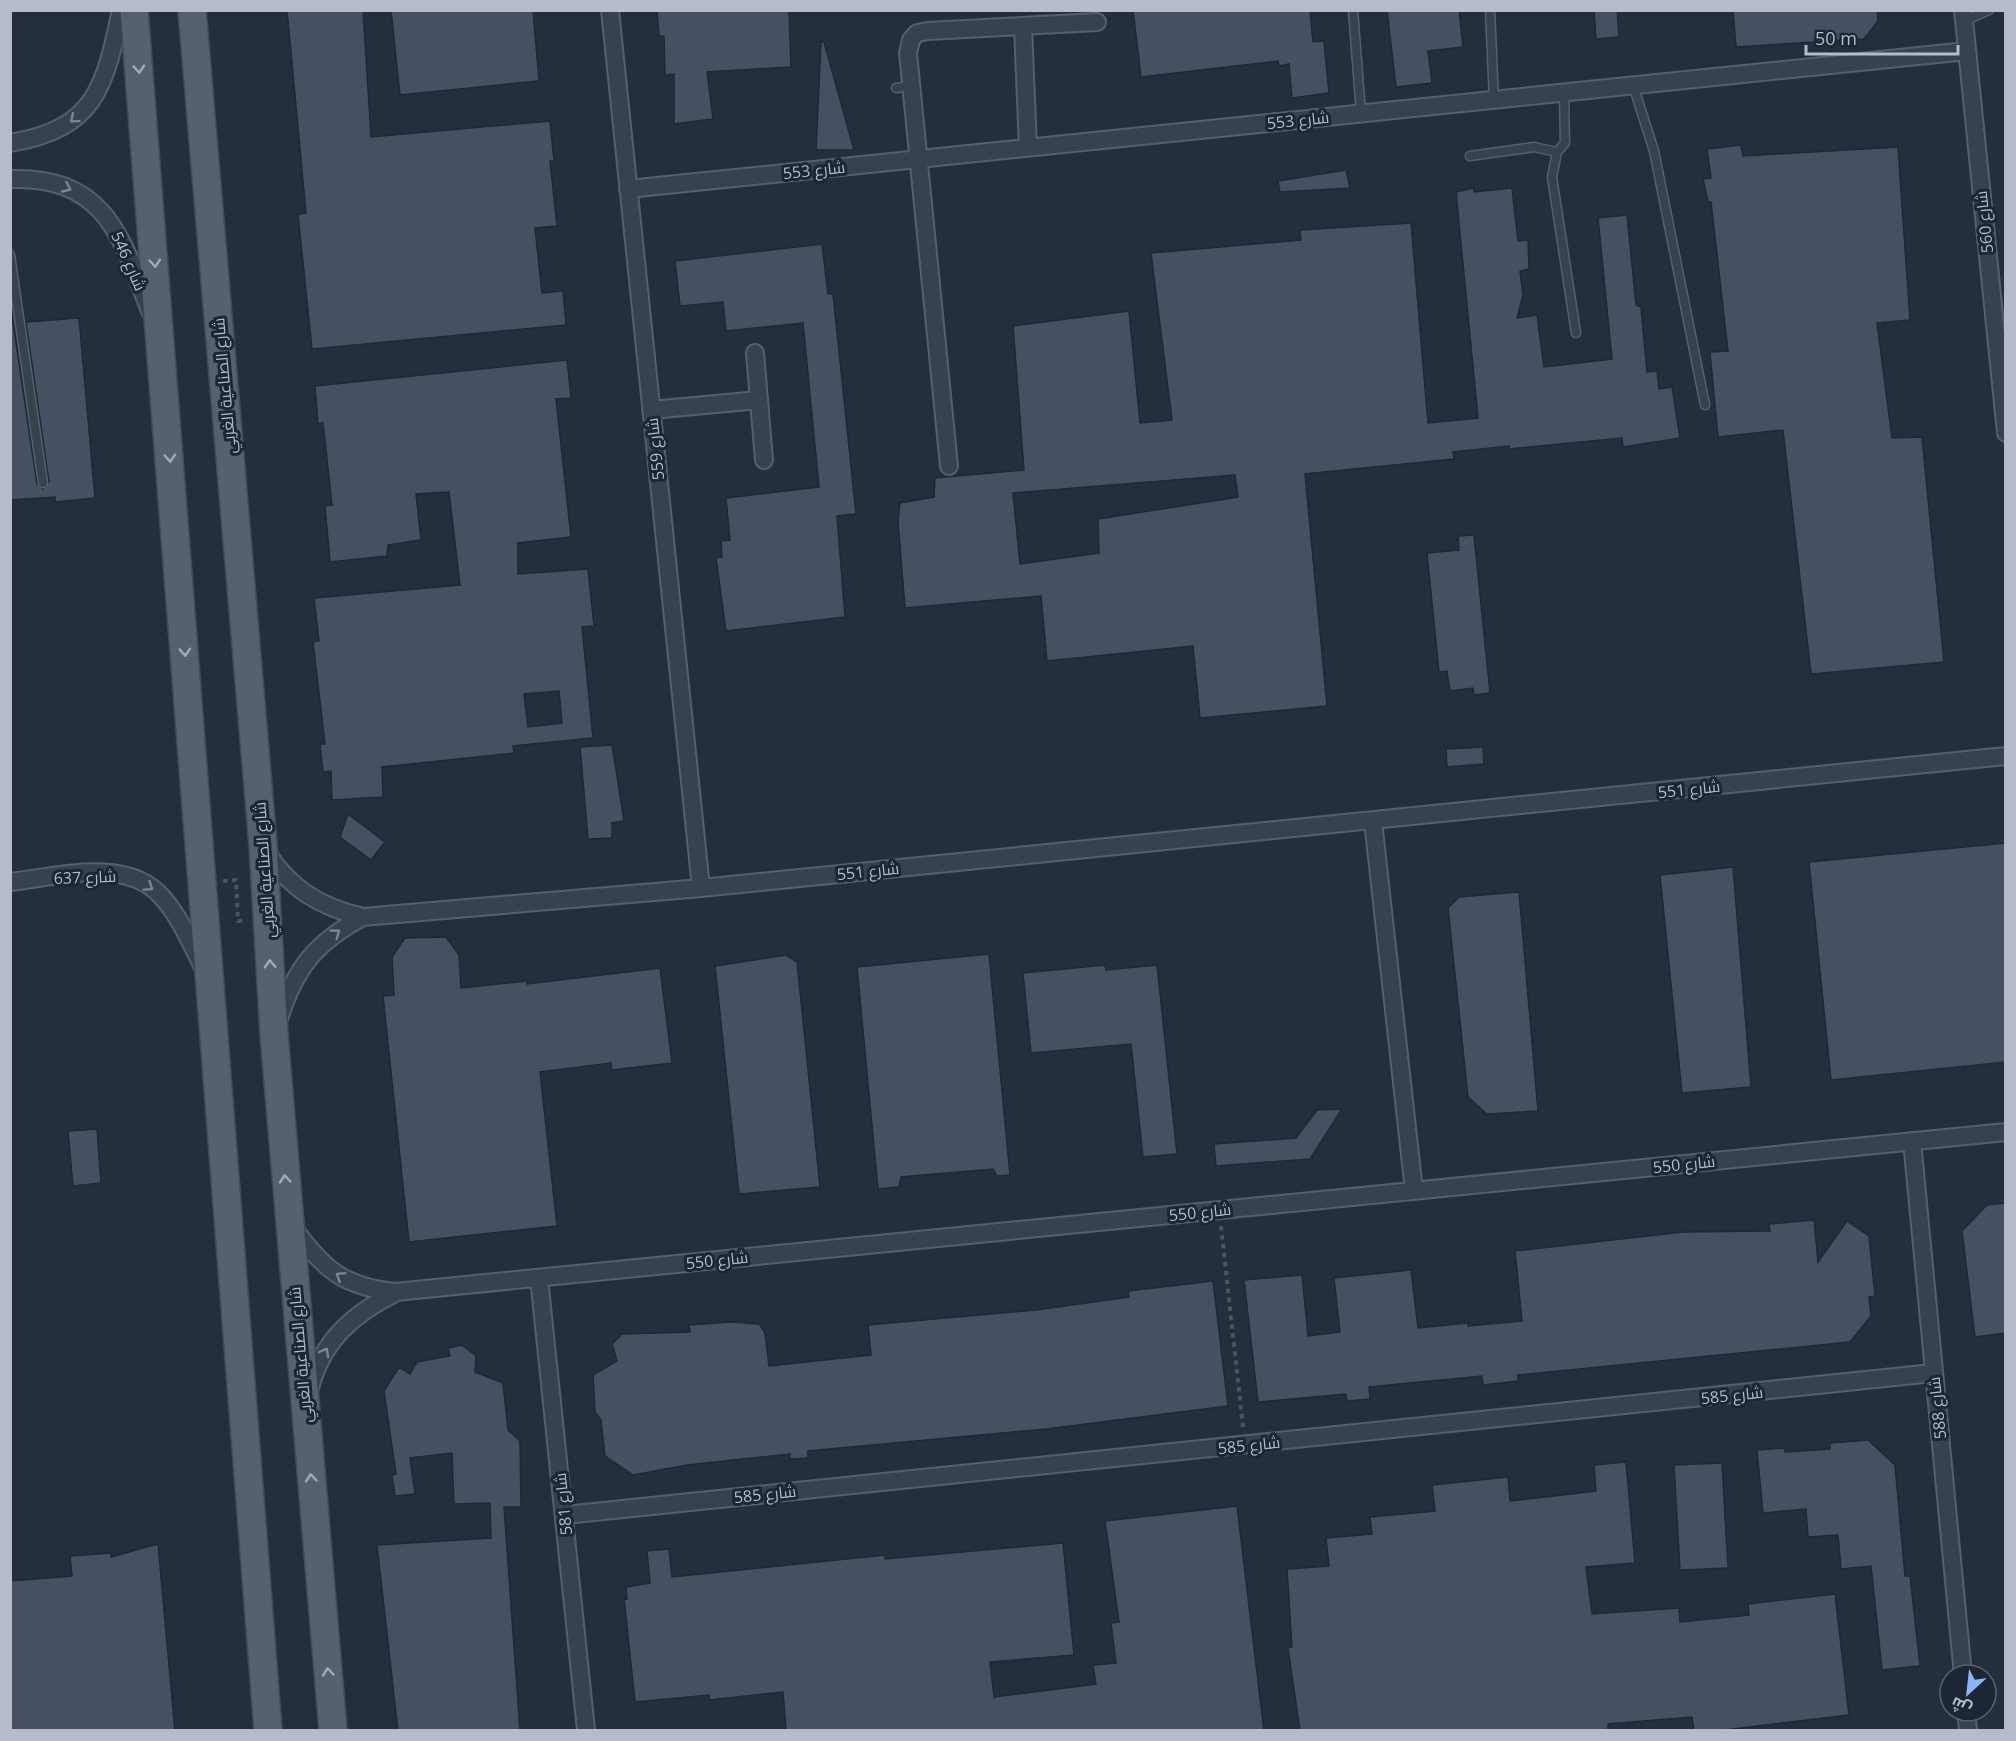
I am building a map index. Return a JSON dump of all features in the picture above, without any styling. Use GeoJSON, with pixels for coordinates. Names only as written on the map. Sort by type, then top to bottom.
{"type":"FeatureCollection","features":[{"type":"Feature","properties":{"kind":"main road"},"geometry":{"type":"LineString","coordinates":[[134,10],[268,1731]]}},
{"type":"Feature","properties":{"kind":"main road","name":"شارع الصناعية الغربي"},"geometry":{"type":"LineString","coordinates":[[192,10],[263,845],[274,1034],[333,1731]]}},
{"type":"Feature","properties":{"kind":"street"},"geometry":{"type":"LineString","coordinates":[[10,143],[36,139],[62,129],[84,110],[104,78],[121,10]]}},
{"type":"Feature","properties":{"kind":"street","name":"شارع 559"},"geometry":{"type":"LineString","coordinates":[[610,10],[701,888]]}},
{"type":"Feature","properties":{"kind":"street","name":"شارع 560"},"geometry":{"type":"LineString","coordinates":[[1963,16],[2002,358],[2006,433]]}},
{"type":"Feature","properties":{"kind":"street"},"geometry":{"type":"LineString","coordinates":[[949,466],[921,199],[920,159],[904,87],[911,40],[917,33],[1097,22]]}},
{"type":"Feature","properties":{"kind":"street"},"geometry":{"type":"LineString","coordinates":[[1023,26],[1028,148]]}},
{"type":"Feature","properties":{"kind":"street","name":"شارع 553"},"geometry":{"type":"LineString","coordinates":[[628,189],[1967,51]]}},
{"type":"Feature","properties":{"kind":"street","name":"شارع 546"},"geometry":{"type":"LineString","coordinates":[[10,179],[34,178],[62,185],[87,198],[108,217],[123,241],[161,340]]}},
{"type":"Feature","properties":{"kind":"street"},"geometry":{"type":"LineString","coordinates":[[755,353],[764,460]]}},
{"type":"Feature","properties":{"kind":"street"},"geometry":{"type":"LineString","coordinates":[[651,410],[759,400]]}},
{"type":"Feature","properties":{"kind":"street","name":"شارع 551"},"geometry":{"type":"LineString","coordinates":[[263,845],[288,880],[314,901],[338,911],[363,917],[701,888],[2006,756]]}},
{"type":"Feature","properties":{"kind":"street"},"geometry":{"type":"LineString","coordinates":[[1372,821],[1414,1191]]}},
{"type":"Feature","properties":{"kind":"street","name":"شارع 637"},"geometry":{"type":"LineString","coordinates":[[10,882],[91,873],[116,873],[140,880],[160,894],[176,914],[211,983]]}},
{"type":"Feature","properties":{"kind":"street","name":"شارع 551"},"geometry":{"type":"LineString","coordinates":[[274,1034],[295,978],[313,952],[336,932],[363,917]]}},
{"type":"Feature","properties":{"kind":"street","name":"شارع 550"},"geometry":{"type":"LineString","coordinates":[[289,1221],[322,1264],[344,1280],[369,1289],[396,1292],[2006,1132]]}},
{"type":"Feature","properties":{"kind":"street","name":"شارع 588"},"geometry":{"type":"LineString","coordinates":[[1912,1142],[1961,1663]]}},
{"type":"Feature","properties":{"kind":"street","name":"شارع 581"},"geometry":{"type":"LineString","coordinates":[[539,1278],[586,1731]]}},
{"type":"Feature","properties":{"kind":"street","name":"شارع 550"},"geometry":{"type":"LineString","coordinates":[[305,1407],[314,1374],[326,1347],[345,1324],[369,1306],[396,1292]]}},
{"type":"Feature","properties":{"kind":"street","name":"شارع 585"},"geometry":{"type":"LineString","coordinates":[[564,1515],[1933,1373]]}},
{"type":"Feature","properties":{"kind":"lane"},"geometry":{"type":"LineString","coordinates":[[1353,10],[1361,113]]}},
{"type":"Feature","properties":{"kind":"lane"},"geometry":{"type":"LineString","coordinates":[[1490,10],[1494,100]]}},
{"type":"Feature","properties":{"kind":"lane"},"geometry":{"type":"LineString","coordinates":[[1963,16],[1989,10]]}},
{"type":"Feature","properties":{"kind":"lane"},"geometry":{"type":"LineString","coordinates":[[1633,85],[1654,151],[1705,405]]}},
{"type":"Feature","properties":{"kind":"lane"},"geometry":{"type":"LineString","coordinates":[[1564,93],[1565,143],[1557,152],[1551,177],[1576,333]]}},
{"type":"Feature","properties":{"kind":"lane"},"geometry":{"type":"LineString","coordinates":[[1470,156],[1534,147],[1557,152]]}},
{"type":"Feature","properties":{"kind":"lane"},"geometry":{"type":"LineString","coordinates":[[10,255],[43,483]]}},
{"type":"Feature","properties":{"kind":"path"},"geometry":{"type":"LineString","coordinates":[[203,883],[236,880],[238,921],[268,919]]}},
{"type":"Feature","properties":{"kind":"path"},"geometry":{"type":"LineString","coordinates":[[1219,1210],[1246,1446]]}},
{"type":"Feature","properties":{"kind":"building"},"geometry":{"type":"Polygon","coordinates":[[[287,10],[363,10],[371,137],[550,121],[554,161],[550,161],[557,226],[535,228],[542,293],[563,291],[566,325],[312,349],[298,214],[306,213],[287,10]]]}},
{"type":"Feature","properties":{"kind":"building"},"geometry":{"type":"Polygon","coordinates":[[[391,10],[533,10],[539,81],[400,95],[391,10]]]}},
{"type":"Feature","properties":{"kind":"building"},"geometry":{"type":"Polygon","coordinates":[[[657,10],[789,10],[791,67],[707,72],[713,119],[674,124],[674,74],[665,75],[664,36],[659,36],[657,10]]]}},
{"type":"Feature","properties":{"kind":"building"},"geometry":{"type":"Polygon","coordinates":[[[1133,10],[1310,10],[1313,42],[1324,41],[1329,93],[1292,98],[1289,64],[1279,66],[1278,61],[1141,77],[1133,10]]]}},
{"type":"Feature","properties":{"kind":"building"},"geometry":{"type":"Polygon","coordinates":[[[1387,10],[1459,10],[1463,47],[1428,51],[1432,83],[1396,87],[1387,10]]]}},
{"type":"Feature","properties":{"kind":"building"},"geometry":{"type":"Polygon","coordinates":[[[1594,10],[1617,10],[1619,37],[1596,39],[1594,10]]]}},
{"type":"Feature","properties":{"kind":"building"},"geometry":{"type":"Polygon","coordinates":[[[1733,10],[1877,10],[1878,21],[1864,39],[1736,47],[1733,10]]]}},
{"type":"Feature","properties":{"kind":"building"},"geometry":{"type":"Polygon","coordinates":[[[821,42],[824,42],[854,150],[816,150],[821,42]]]}},
{"type":"Feature","properties":{"kind":"building"},"geometry":{"type":"Polygon","coordinates":[[[1741,145],[1743,156],[1898,147],[1910,320],[1877,323],[1892,438],[1922,437],[1944,662],[1811,674],[1783,430],[1718,437],[1710,352],[1728,351],[1711,202],[1708,202],[1703,179],[1711,178],[1707,149],[1741,145]]]}},
{"type":"Feature","properties":{"kind":"building"},"geometry":{"type":"Polygon","coordinates":[[[1346,170],[1350,188],[1280,192],[1278,181],[1346,170]]]}},
{"type":"Feature","properties":{"kind":"building"},"geometry":{"type":"Polygon","coordinates":[[[1474,188],[1474,192],[1512,188],[1518,241],[1528,240],[1529,269],[1520,271],[1523,295],[1517,318],[1537,315],[1544,367],[1612,359],[1598,218],[1627,215],[1636,305],[1641,307],[1647,372],[1657,371],[1659,389],[1672,387],[1680,438],[1623,447],[1622,438],[1509,449],[1509,446],[1453,452],[1454,459],[1305,474],[1327,706],[1200,718],[1193,646],[1047,661],[1041,596],[905,608],[898,521],[900,503],[934,497],[935,478],[1024,470],[1013,326],[1129,311],[1140,423],[1172,420],[1151,253],[1301,240],[1300,230],[1411,223],[1428,423],[1478,418],[1456,192],[1474,188]],[[1235,475],[1013,493],[1020,564],[1099,553],[1098,519],[1238,497],[1235,475]]]}},
{"type":"Feature","properties":{"kind":"building"},"geometry":{"type":"Polygon","coordinates":[[[822,244],[828,294],[833,294],[856,514],[837,516],[845,617],[726,631],[716,558],[722,557],[721,541],[730,540],[726,498],[819,487],[803,323],[726,331],[723,302],[680,306],[675,261],[822,244]]]}},
{"type":"Feature","properties":{"kind":"building"},"geometry":{"type":"Polygon","coordinates":[[[79,318],[95,498],[55,502],[55,497],[10,500],[10,323],[13,323],[37,484],[43,489],[49,482],[26,322],[79,318]]]}},
{"type":"Feature","properties":{"kind":"building"},"geometry":{"type":"Polygon","coordinates":[[[567,360],[571,398],[556,399],[571,537],[518,543],[518,574],[588,569],[594,626],[582,627],[593,738],[513,746],[514,753],[382,767],[383,797],[332,800],[331,771],[323,772],[320,744],[325,744],[313,642],[319,641],[314,598],[460,585],[449,492],[416,494],[421,540],[388,545],[387,556],[330,562],[325,506],[332,505],[323,423],[318,424],[315,386],[567,360]],[[559,691],[524,694],[528,727],[562,723],[559,691]]]}},
{"type":"Feature","properties":{"kind":"building"},"geometry":{"type":"Polygon","coordinates":[[[1474,535],[1490,693],[1474,695],[1473,688],[1450,691],[1447,671],[1439,672],[1427,553],[1459,550],[1458,536],[1474,535]]]}},
{"type":"Feature","properties":{"kind":"building"},"geometry":{"type":"Polygon","coordinates":[[[612,745],[624,821],[612,823],[612,838],[588,839],[580,747],[612,745]]]}},
{"type":"Feature","properties":{"kind":"building"},"geometry":{"type":"Polygon","coordinates":[[[1483,747],[1484,764],[1447,767],[1446,749],[1483,747]]]}},
{"type":"Feature","properties":{"kind":"building"},"geometry":{"type":"Polygon","coordinates":[[[348,814],[385,842],[371,860],[340,837],[348,814]]]}},
{"type":"Feature","properties":{"kind":"building"},"geometry":{"type":"Polygon","coordinates":[[[2006,843],[2006,1062],[1831,1080],[1809,862],[2006,843]]]}},
{"type":"Feature","properties":{"kind":"building"},"geometry":{"type":"Polygon","coordinates":[[[1733,867],[1751,1087],[1682,1093],[1660,875],[1733,867]]]}},
{"type":"Feature","properties":{"kind":"building"},"geometry":{"type":"Polygon","coordinates":[[[1519,892],[1538,1111],[1487,1114],[1468,1097],[1448,908],[1459,897],[1519,892]]]}},
{"type":"Feature","properties":{"kind":"building"},"geometry":{"type":"Polygon","coordinates":[[[446,937],[459,955],[461,988],[527,981],[527,984],[660,968],[672,1063],[612,1070],[611,1063],[540,1072],[557,1226],[409,1242],[383,996],[394,995],[392,957],[405,938],[446,937]]]}},
{"type":"Feature","properties":{"kind":"building"},"geometry":{"type":"Polygon","coordinates":[[[989,954],[1010,1175],[997,1176],[993,1169],[901,1177],[899,1187],[878,1189],[857,967],[989,954]]]}},
{"type":"Feature","properties":{"kind":"building"},"geometry":{"type":"Polygon","coordinates":[[[786,955],[797,962],[820,1187],[739,1194],[715,966],[786,955]]]}},
{"type":"Feature","properties":{"kind":"building"},"geometry":{"type":"Polygon","coordinates":[[[1105,965],[1106,970],[1157,965],[1177,1154],[1143,1157],[1131,1044],[1031,1053],[1023,973],[1105,965]]]}},
{"type":"Feature","properties":{"kind":"building"},"geometry":{"type":"Polygon","coordinates":[[[1342,1109],[1310,1159],[1216,1166],[1214,1144],[1296,1138],[1317,1110],[1342,1109]]]}},
{"type":"Feature","properties":{"kind":"building"},"geometry":{"type":"Polygon","coordinates":[[[97,1129],[101,1183],[73,1186],[68,1131],[97,1129]]]}},
{"type":"Feature","properties":{"kind":"building"},"geometry":{"type":"Polygon","coordinates":[[[2006,1203],[2006,1333],[1975,1337],[1962,1231],[1987,1205],[2006,1203]]]}},
{"type":"Feature","properties":{"kind":"building"},"geometry":{"type":"Polygon","coordinates":[[[1814,1220],[1818,1262],[1847,1221],[1869,1236],[1875,1296],[1869,1297],[1871,1316],[1850,1342],[1518,1375],[1518,1381],[1483,1385],[1482,1376],[1369,1387],[1370,1399],[1347,1401],[1346,1394],[1258,1402],[1244,1280],[1302,1275],[1308,1336],[1340,1332],[1334,1278],[1411,1270],[1418,1328],[1522,1321],[1515,1251],[1683,1232],[1770,1231],[1769,1224],[1814,1220]]]}},
{"type":"Feature","properties":{"kind":"building"},"geometry":{"type":"Polygon","coordinates":[[[1213,1281],[1228,1406],[1046,1429],[808,1451],[808,1458],[790,1459],[790,1454],[687,1465],[633,1475],[605,1456],[601,1420],[595,1412],[593,1375],[617,1361],[612,1344],[622,1334],[690,1332],[689,1325],[732,1322],[759,1324],[765,1333],[769,1366],[871,1355],[868,1325],[1036,1310],[1129,1297],[1128,1291],[1213,1281]]]}},
{"type":"Feature","properties":{"kind":"building"},"geometry":{"type":"Polygon","coordinates":[[[462,1345],[476,1356],[475,1372],[503,1383],[508,1430],[520,1441],[521,1507],[504,1507],[520,1731],[398,1731],[377,1545],[491,1538],[490,1503],[454,1504],[452,1453],[410,1458],[415,1494],[395,1496],[392,1475],[396,1474],[384,1391],[399,1367],[410,1374],[417,1362],[450,1356],[448,1348],[462,1345]]]}},
{"type":"Feature","properties":{"kind":"building"},"geometry":{"type":"Polygon","coordinates":[[[1868,1440],[1895,1465],[1905,1576],[1910,1576],[1920,1666],[1882,1670],[1871,1566],[1841,1569],[1838,1535],[1808,1537],[1806,1509],[1763,1513],[1757,1450],[1785,1448],[1785,1452],[1830,1449],[1830,1443],[1868,1440]]]}},
{"type":"Feature","properties":{"kind":"building"},"geometry":{"type":"Polygon","coordinates":[[[1626,1462],[1635,1563],[1586,1567],[1592,1614],[1679,1608],[1680,1622],[1749,1615],[1748,1604],[1835,1594],[1849,1715],[1716,1731],[1694,1731],[1692,1717],[1608,1724],[1608,1731],[1300,1731],[1288,1648],[1292,1647],[1287,1569],[1329,1566],[1326,1538],[1372,1534],[1370,1517],[1435,1511],[1432,1485],[1508,1477],[1510,1501],[1596,1491],[1594,1465],[1626,1462]]]}},
{"type":"Feature","properties":{"kind":"building"},"geometry":{"type":"Polygon","coordinates":[[[1722,1463],[1728,1568],[1680,1570],[1674,1465],[1722,1463]]]}},
{"type":"Feature","properties":{"kind":"building"},"geometry":{"type":"Polygon","coordinates":[[[1237,1506],[1264,1731],[786,1731],[783,1692],[709,1700],[709,1695],[635,1702],[624,1598],[627,1599],[626,1587],[650,1583],[647,1551],[669,1549],[672,1577],[885,1555],[885,1559],[1063,1543],[1074,1655],[990,1662],[994,1697],[1096,1684],[1093,1665],[1116,1663],[1111,1623],[1119,1622],[1105,1521],[1237,1506]]]}},
{"type":"Feature","properties":{"kind":"building"},"geometry":{"type":"Polygon","coordinates":[[[158,1544],[175,1731],[10,1731],[10,1581],[72,1576],[70,1556],[111,1553],[111,1557],[158,1544]]]}}]}
